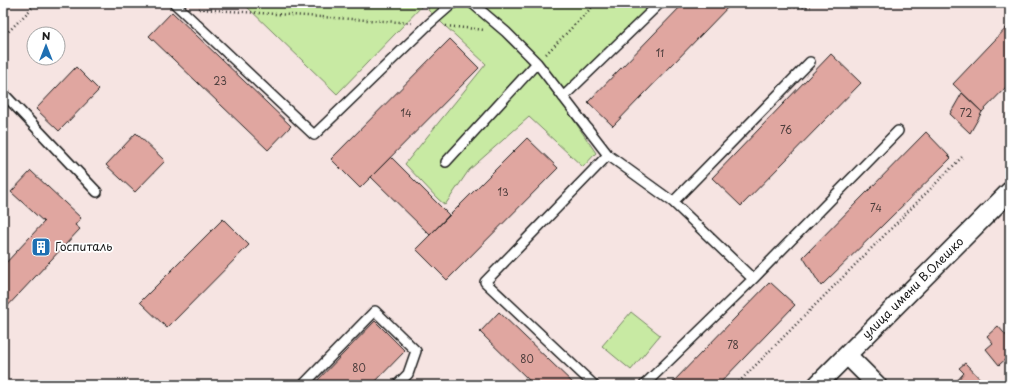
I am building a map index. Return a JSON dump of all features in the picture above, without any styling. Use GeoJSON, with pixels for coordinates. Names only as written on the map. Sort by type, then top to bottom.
{"type":"FeatureCollection","features":[{"type":"Feature","properties":{"kind":"street","name":"улица имени В.Олешко"},"geometry":{"type":"LineString","coordinates":[[817,385],[1010,191]]}},
{"type":"Feature","properties":{"kind":"street"},"geometry":{"type":"LineString","coordinates":[[847,355],[877,385]]}},
{"type":"Feature","properties":{"kind":"lane"},"geometry":{"type":"LineString","coordinates":[[176,5],[314,135],[429,24],[453,3]]}},
{"type":"Feature","properties":{"kind":"lane"},"geometry":{"type":"LineString","coordinates":[[472,3],[506,32],[537,62],[608,155],[673,202],[753,278]]}},
{"type":"Feature","properties":{"kind":"lane"},"geometry":{"type":"LineString","coordinates":[[563,97],[660,3]]}},
{"type":"Feature","properties":{"kind":"lane"},"geometry":{"type":"LineString","coordinates":[[446,162],[537,62]]}},
{"type":"Feature","properties":{"kind":"lane"},"geometry":{"type":"LineString","coordinates":[[673,202],[810,62]]}},
{"type":"Feature","properties":{"kind":"lane"},"geometry":{"type":"LineString","coordinates":[[3,94],[97,192]]}},
{"type":"Feature","properties":{"kind":"lane"},"geometry":{"type":"LineString","coordinates":[[644,385],[753,278],[898,131]]}},
{"type":"Feature","properties":{"kind":"lane"},"geometry":{"type":"LineString","coordinates":[[594,385],[485,282],[608,155]]}},
{"type":"Feature","properties":{"kind":"lane"},"geometry":{"type":"LineString","coordinates":[[303,385],[376,311],[416,351],[408,374],[397,385]]}},
{"type":"Feature","properties":{"kind":"path"},"geometry":{"type":"LineString","coordinates":[[3,37],[37,3]]}},
{"type":"Feature","properties":{"kind":"path"},"geometry":{"type":"LineString","coordinates":[[146,3],[429,24],[506,32]]}},
{"type":"Feature","properties":{"kind":"path"},"geometry":{"type":"LineString","coordinates":[[537,62],[596,3]]}},
{"type":"Feature","properties":{"kind":"path"},"geometry":{"type":"LineString","coordinates":[[784,3],[789,8],[811,7]]}},
{"type":"Feature","properties":{"kind":"path"},"geometry":{"type":"LineString","coordinates":[[736,385],[964,155]]}},
{"type":"Feature","properties":{"kind":"green space"},"geometry":{"type":"Polygon","coordinates":[[[243,3],[425,3],[337,94],[243,3]]]}},
{"type":"Feature","properties":{"kind":"green space"},"geometry":{"type":"Polygon","coordinates":[[[430,3],[659,3],[561,101],[596,153],[583,167],[529,117],[469,170],[445,205],[405,164],[486,64],[428,10],[430,3]]]}},
{"type":"Feature","properties":{"kind":"green space"},"geometry":{"type":"Polygon","coordinates":[[[631,312],[660,335],[631,370],[602,346],[631,312]]]}},
{"type":"Feature","properties":{"kind":"building"},"geometry":{"type":"Polygon","coordinates":[[[684,3],[732,3],[613,126],[588,102],[684,3]]]}},
{"type":"Feature","properties":{"kind":"building"},"geometry":{"type":"Polygon","coordinates":[[[172,12],[291,126],[268,150],[149,36],[172,12]]]}},
{"type":"Feature","properties":{"kind":"building"},"geometry":{"type":"Polygon","coordinates":[[[1010,24],[1010,83],[982,112],[953,84],[1010,24]]]}},
{"type":"Feature","properties":{"kind":"building"},"geometry":{"type":"Polygon","coordinates":[[[450,39],[479,68],[360,188],[331,159],[450,39]]]}},
{"type":"Feature","properties":{"kind":"building"},"geometry":{"type":"Polygon","coordinates":[[[831,54],[861,83],[741,206],[712,178],[831,54]]]}},
{"type":"Feature","properties":{"kind":"building"},"geometry":{"type":"Polygon","coordinates":[[[76,67],[99,90],[59,131],[36,109],[76,67]]]}},
{"type":"Feature","properties":{"kind":"building"},"geometry":{"type":"Polygon","coordinates":[[[962,93],[982,112],[970,133],[950,114],[962,93]]]}},
{"type":"Feature","properties":{"kind":"building"},"geometry":{"type":"Polygon","coordinates":[[[926,132],[951,158],[821,286],[803,257],[926,132]]]}},
{"type":"Feature","properties":{"kind":"building"},"geometry":{"type":"Polygon","coordinates":[[[136,133],[165,161],[135,192],[106,165],[136,133]]]}},
{"type":"Feature","properties":{"kind":"building"},"geometry":{"type":"Polygon","coordinates":[[[527,138],[558,168],[447,280],[416,249],[527,138]]]}},
{"type":"Feature","properties":{"kind":"building"},"geometry":{"type":"Polygon","coordinates":[[[391,157],[449,215],[430,235],[371,177],[391,157]]]}},
{"type":"Feature","properties":{"kind":"building","name":"Госпиталь"},"geometry":{"type":"Polygon","coordinates":[[[31,171],[81,218],[75,225],[80,229],[3,311],[3,266],[44,222],[11,192],[31,171]]]}},
{"type":"Feature","properties":{"kind":"building"},"geometry":{"type":"Polygon","coordinates":[[[223,219],[249,245],[167,328],[140,302],[223,219]]]}},
{"type":"Feature","properties":{"kind":"building"},"geometry":{"type":"Polygon","coordinates":[[[770,282],[795,305],[718,385],[670,385],[770,282]]]}},
{"type":"Feature","properties":{"kind":"building"},"geometry":{"type":"Polygon","coordinates":[[[499,312],[575,385],[534,385],[480,332],[499,312]]]}},
{"type":"Feature","properties":{"kind":"building"},"geometry":{"type":"Polygon","coordinates":[[[375,321],[405,351],[372,385],[313,385],[375,321]]]}},
{"type":"Feature","properties":{"kind":"building"},"geometry":{"type":"Polygon","coordinates":[[[998,326],[1010,340],[1010,355],[999,365],[986,349],[993,343],[987,336],[998,326]]]}},
{"type":"Feature","properties":{"kind":"building"},"geometry":{"type":"Polygon","coordinates":[[[965,363],[986,385],[953,385],[964,373],[959,368],[965,363]]]}},
{"type":"Feature","properties":{"kind":"place","name":"Госпиталь"},"geometry":{"type":"Point","coordinates":[41,247]}}]}
